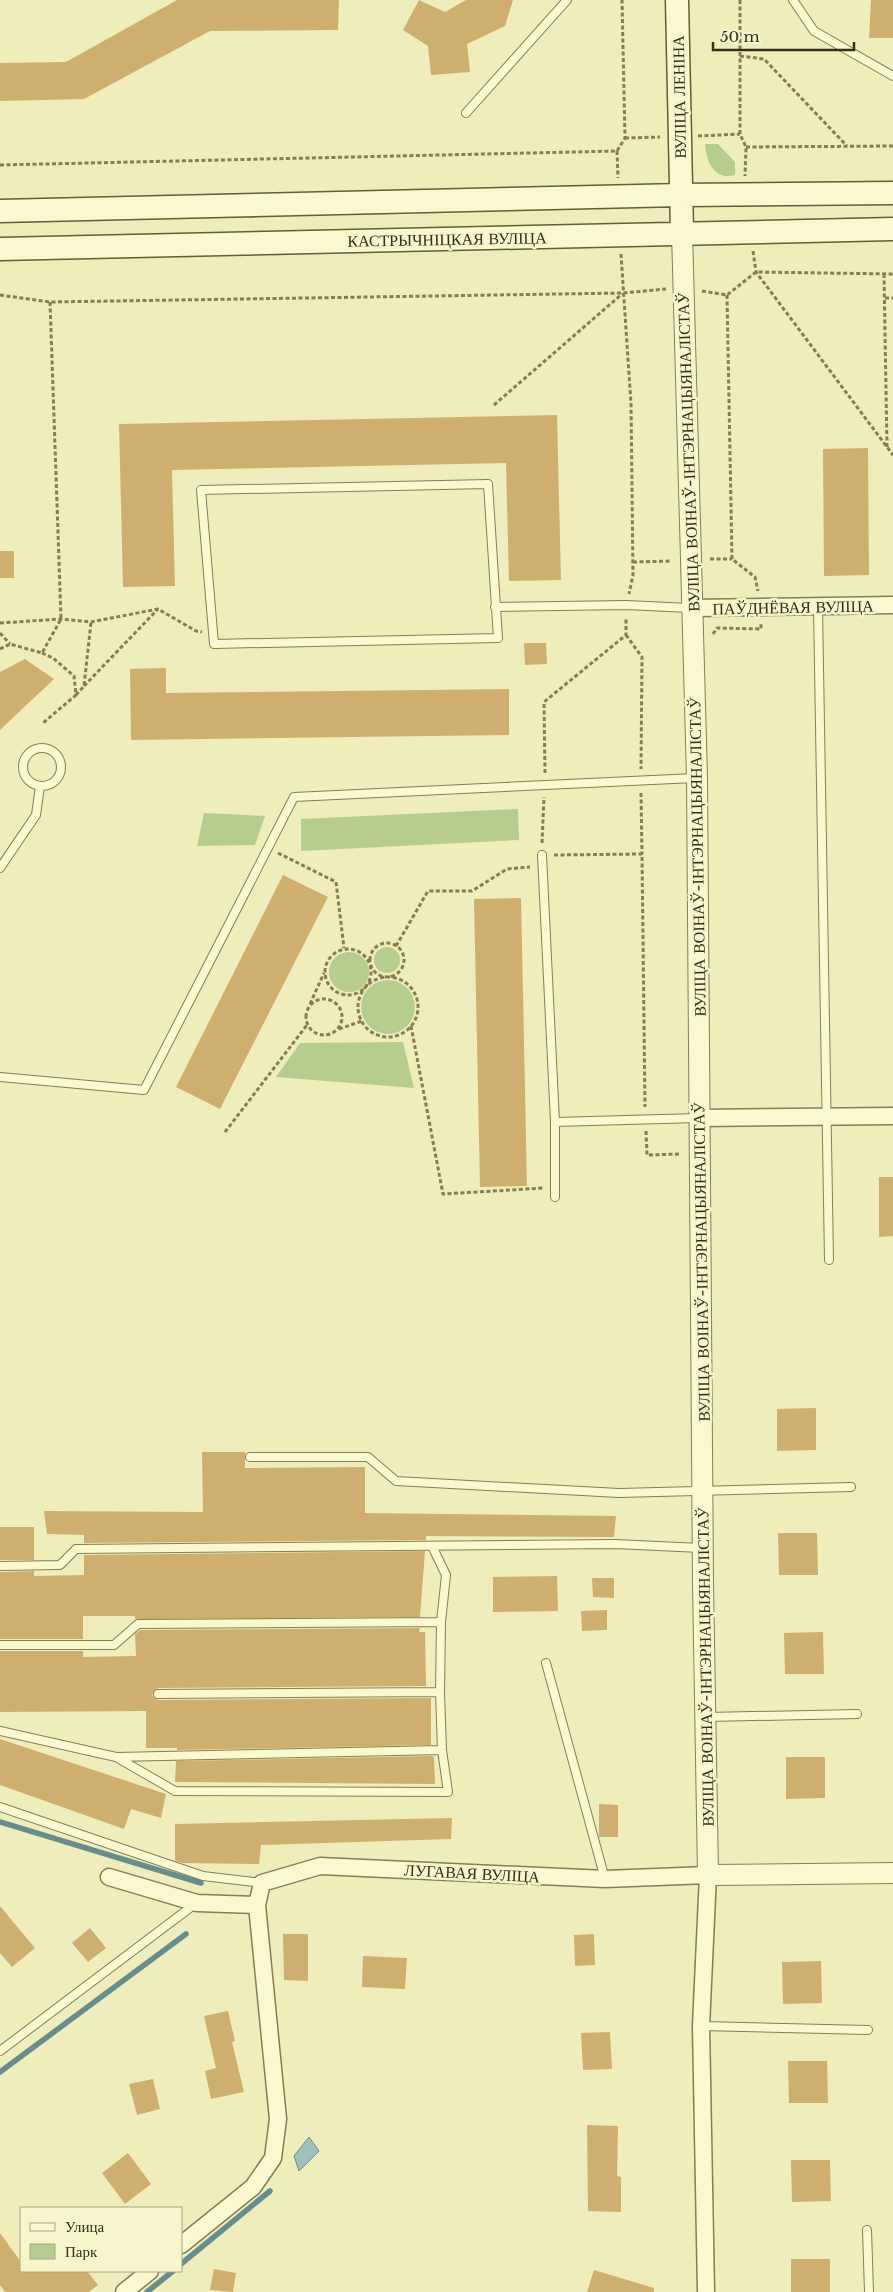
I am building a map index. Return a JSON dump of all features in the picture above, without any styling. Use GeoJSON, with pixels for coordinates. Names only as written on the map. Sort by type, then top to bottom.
{"type":"FeatureCollection","features":[{"type":"Feature","properties":{"kind":"main road","name":"ВУЛІЦА ЛЕНІНА"},"geometry":{"type":"LineString","coordinates":[[677,0],[682,232]]}},
{"type":"Feature","properties":{"kind":"main road"},"geometry":{"type":"LineString","coordinates":[[0,211],[681,194],[893,193]]}},
{"type":"Feature","properties":{"kind":"main road","name":"КАСТРЫЧНІЦКАЯ ВУЛІЦА"},"geometry":{"type":"LineString","coordinates":[[0,249],[893,228]]}},
{"type":"Feature","properties":{"kind":"street","name":"ВУЛІЦА ВОІНАЎ-ІНТЭРНАЦЫЯНАЛІСТАЎ"},"geometry":{"type":"LineString","coordinates":[[682,232],[697,778],[708,1875],[701,2026],[706,2292]]}},
{"type":"Feature","properties":{"kind":"street","name":"ПАЎДНЁВАЯ ВУЛІЦА"},"geometry":{"type":"LineString","coordinates":[[693,608],[893,604]]}},
{"type":"Feature","properties":{"kind":"street"},"geometry":{"type":"LineString","coordinates":[[700,1118],[893,1116]]}},
{"type":"Feature","properties":{"kind":"street","name":"ЛУГАВАЯ ВУЛІЦА"},"geometry":{"type":"LineString","coordinates":[[262,1883],[320,1866],[605,1879],[708,1875]]}},
{"type":"Feature","properties":{"kind":"street"},"geometry":{"type":"LineString","coordinates":[[708,1875],[893,1873]]}},
{"type":"Feature","properties":{"kind":"street"},"geometry":{"type":"LineString","coordinates":[[109,1877],[197,1903],[257,1905]]}},
{"type":"Feature","properties":{"kind":"street"},"geometry":{"type":"LineString","coordinates":[[182,2244],[253,2187],[273,2158],[278,2119],[257,1905],[262,1883]]}},
{"type":"Feature","properties":{"kind":"street"},"geometry":{"type":"LineString","coordinates":[[124,2292],[149,2272]]}},
{"type":"Feature","properties":{"kind":"lane"},"geometry":{"type":"LineString","coordinates":[[466,113],[568,0]]}},
{"type":"Feature","properties":{"kind":"lane"},"geometry":{"type":"LineString","coordinates":[[793,0],[814,31],[893,76]]}},
{"type":"Feature","properties":{"kind":"lane"},"geometry":{"type":"LineString","coordinates":[[488,484],[495,607],[498,638],[214,644],[215,634],[202,490],[488,484]]}},
{"type":"Feature","properties":{"kind":"lane"},"geometry":{"type":"LineString","coordinates":[[495,607],[626,605],[693,608]]}},
{"type":"Feature","properties":{"kind":"lane"},"geometry":{"type":"LineString","coordinates":[[818,607],[829,1260]]}},
{"type":"Feature","properties":{"kind":"lane"},"geometry":{"type":"LineString","coordinates":[[43,747],[51,749],[58,755],[61,763],[61,772],[56,780],[49,785],[40,786],[25,778],[22,770],[27,753],[34,748],[43,747]]}},
{"type":"Feature","properties":{"kind":"lane"},"geometry":{"type":"LineString","coordinates":[[0,1077],[144,1090],[294,796],[697,778]]}},
{"type":"Feature","properties":{"kind":"lane"},"geometry":{"type":"LineString","coordinates":[[0,868],[36,815],[40,786]]}},
{"type":"Feature","properties":{"kind":"lane"},"geometry":{"type":"LineString","coordinates":[[542,855],[555,1122],[555,1197]]}},
{"type":"Feature","properties":{"kind":"lane"},"geometry":{"type":"LineString","coordinates":[[555,1122],[700,1118]]}},
{"type":"Feature","properties":{"kind":"lane"},"geometry":{"type":"LineString","coordinates":[[250,1458],[368,1457],[396,1481],[619,1493],[850,1487]]}},
{"type":"Feature","properties":{"kind":"lane"},"geometry":{"type":"LineString","coordinates":[[0,1566],[60,1565],[76,1549],[615,1544],[704,1548]]}},
{"type":"Feature","properties":{"kind":"lane"},"geometry":{"type":"LineString","coordinates":[[116,1757],[174,1791],[448,1792],[442,1750],[440,1692],[441,1622],[446,1575],[432,1546]]}},
{"type":"Feature","properties":{"kind":"lane"},"geometry":{"type":"LineString","coordinates":[[0,1646],[114,1645],[138,1624],[441,1622]]}},
{"type":"Feature","properties":{"kind":"lane"},"geometry":{"type":"LineString","coordinates":[[546,1663],[605,1879]]}},
{"type":"Feature","properties":{"kind":"lane"},"geometry":{"type":"LineString","coordinates":[[158,1694],[440,1692]]}},
{"type":"Feature","properties":{"kind":"lane"},"geometry":{"type":"LineString","coordinates":[[705,1716],[857,1714]]}},
{"type":"Feature","properties":{"kind":"lane"},"geometry":{"type":"LineString","coordinates":[[0,1731],[116,1757],[442,1750]]}},
{"type":"Feature","properties":{"kind":"lane"},"geometry":{"type":"LineString","coordinates":[[0,1807],[203,1876],[262,1883]]}},
{"type":"Feature","properties":{"kind":"lane"},"geometry":{"type":"LineString","coordinates":[[0,2051],[197,1903]]}},
{"type":"Feature","properties":{"kind":"lane"},"geometry":{"type":"LineString","coordinates":[[701,2026],[868,2030]]}},
{"type":"Feature","properties":{"kind":"lane"},"geometry":{"type":"LineString","coordinates":[[867,2230],[869,2292]]}},
{"type":"Feature","properties":{"kind":"path"},"geometry":{"type":"LineString","coordinates":[[0,165],[617,151],[625,138],[622,0]]}},
{"type":"Feature","properties":{"kind":"path"},"geometry":{"type":"LineString","coordinates":[[740,0],[740,134],[746,147],[745,176]]}},
{"type":"Feature","properties":{"kind":"path"},"geometry":{"type":"LineString","coordinates":[[740,56],[764,59],[848,146]]}},
{"type":"Feature","properties":{"kind":"path"},"geometry":{"type":"LineString","coordinates":[[746,147],[893,146]]}},
{"type":"Feature","properties":{"kind":"path"},"geometry":{"type":"LineString","coordinates":[[753,250],[756,272],[893,455]]}},
{"type":"Feature","properties":{"kind":"path"},"geometry":{"type":"LineString","coordinates":[[699,291],[727,295],[756,272],[893,274]]}},
{"type":"Feature","properties":{"kind":"path"},"geometry":{"type":"LineString","coordinates":[[884,274],[887,449]]}},
{"type":"Feature","properties":{"kind":"path"},"geometry":{"type":"LineString","coordinates":[[0,295],[50,302],[623,293],[668,289]]}},
{"type":"Feature","properties":{"kind":"path"},"geometry":{"type":"LineString","coordinates":[[494,405],[623,293]]}},
{"type":"Feature","properties":{"kind":"path"},"geometry":{"type":"LineString","coordinates":[[623,293],[631,404],[633,576],[626,605],[626,635],[642,657],[641,781],[647,1155],[700,1154]]}},
{"type":"Feature","properties":{"kind":"path"},"geometry":{"type":"LineString","coordinates":[[727,295],[732,559],[755,576],[761,608]]}},
{"type":"Feature","properties":{"kind":"path"},"geometry":{"type":"LineString","coordinates":[[885,298],[893,298]]}},
{"type":"Feature","properties":{"kind":"path"},"geometry":{"type":"LineString","coordinates":[[42,652],[61,619],[50,302]]}},
{"type":"Feature","properties":{"kind":"path"},"geometry":{"type":"LineString","coordinates":[[0,623],[61,619],[91,622],[158,609],[196,631],[215,634]]}},
{"type":"Feature","properties":{"kind":"path"},"geometry":{"type":"LineString","coordinates":[[43,723],[76,695],[158,609]]}},
{"type":"Feature","properties":{"kind":"path"},"geometry":{"type":"LineString","coordinates":[[84,686],[91,622]]}},
{"type":"Feature","properties":{"kind":"path"},"geometry":{"type":"LineString","coordinates":[[0,634],[10,644],[42,652],[53,658],[74,676],[76,695]]}},
{"type":"Feature","properties":{"kind":"path"},"geometry":{"type":"LineString","coordinates":[[626,635],[544,702],[545,784],[542,855],[642,854]]}},
{"type":"Feature","properties":{"kind":"path"},"geometry":{"type":"LineString","coordinates":[[0,649],[10,644]]}},
{"type":"Feature","properties":{"kind":"path"},"geometry":{"type":"LineString","coordinates":[[268,848],[336,882],[344,948]]}},
{"type":"Feature","properties":{"kind":"path"},"geometry":{"type":"LineString","coordinates":[[396,946],[428,891],[472,891],[507,869],[542,866]]}},
{"type":"Feature","properties":{"kind":"path"},"geometry":{"type":"LineString","coordinates":[[324,972],[329,986],[341,994],[356,994],[367,985],[386,977],[397,974],[403,965],[403,954],[396,946],[390,943],[379,945],[371,953],[371,964],[371,979],[367,985],[358,1002],[362,1021],[368,1029],[385,1037],[395,1036],[411,1026],[416,1018],[418,1008],[415,994],[405,982],[386,977],[376,973],[371,964],[368,958],[357,950],[344,948],[330,957],[305,1016],[307,1025],[314,1033],[326,1036],[362,1021]]}},
{"type":"Feature","properties":{"kind":"path"},"geometry":{"type":"LineString","coordinates":[[310,1005],[320,999],[336,1003],[342,1013],[342,1019],[337,1030]]}},
{"type":"Feature","properties":{"kind":"path"},"geometry":{"type":"LineString","coordinates":[[225,1132],[307,1025]]}},
{"type":"Feature","properties":{"kind":"path"},"geometry":{"type":"LineString","coordinates":[[411,1026],[443,1194],[555,1188]]}},
{"type":"Feature","properties":{"kind":"green space"},"geometry":{"type":"Polygon","coordinates":[[[705,144],[718,144],[735,162],[735,175],[722,175],[712,168],[707,157],[705,144]]]}},
{"type":"Feature","properties":{"kind":"green space"},"geometry":{"type":"Polygon","coordinates":[[[518,809],[519,840],[301,851],[301,819],[518,809]]]}},
{"type":"Feature","properties":{"kind":"green space"},"geometry":{"type":"Polygon","coordinates":[[[204,813],[265,816],[255,845],[197,846],[204,813]]]}},
{"type":"Feature","properties":{"kind":"green space"},"geometry":{"type":"Polygon","coordinates":[[[387,947],[396,951],[400,960],[396,969],[387,973],[378,969],[374,960],[378,951],[387,947]]]}},
{"type":"Feature","properties":{"kind":"green space"},"geometry":{"type":"Polygon","coordinates":[[[345,952],[353,952],[360,955],[366,961],[369,972],[366,983],[360,989],[353,992],[345,992],[338,989],[332,983],[329,976],[329,968],[332,961],[338,955],[345,952]]]}},
{"type":"Feature","properties":{"kind":"green space"},"geometry":{"type":"Polygon","coordinates":[[[388,980],[398,982],[407,988],[413,997],[415,1007],[413,1017],[407,1026],[398,1032],[388,1034],[378,1032],[369,1026],[363,1017],[361,1007],[363,997],[369,988],[378,982],[388,980]]]}},
{"type":"Feature","properties":{"kind":"green space"},"geometry":{"type":"Polygon","coordinates":[[[403,1042],[414,1088],[276,1077],[300,1043],[403,1042]]]}},
{"type":"Feature","properties":{"kind":"water"},"geometry":{"type":"Polygon","coordinates":[[[309,2137],[319,2151],[299,2171],[294,2156],[309,2137]]]}},
{"type":"Feature","properties":{"kind":"building"},"geometry":{"type":"Polygon","coordinates":[[[177,0],[339,0],[338,30],[210,31],[84,99],[0,101],[0,63],[66,62],[177,0]]]}},
{"type":"Feature","properties":{"kind":"building"},"geometry":{"type":"Polygon","coordinates":[[[419,0],[445,12],[466,0],[513,0],[505,26],[467,44],[470,72],[431,75],[428,46],[403,30],[419,0]]]}},
{"type":"Feature","properties":{"kind":"building"},"geometry":{"type":"Polygon","coordinates":[[[871,0],[893,0],[893,38],[869,38],[871,0]]]}},
{"type":"Feature","properties":{"kind":"building"},"geometry":{"type":"Polygon","coordinates":[[[557,415],[561,580],[509,581],[506,463],[172,470],[175,586],[123,587],[119,424],[557,415]]]}},
{"type":"Feature","properties":{"kind":"building"},"geometry":{"type":"Polygon","coordinates":[[[868,448],[869,575],[824,576],[823,449],[868,448]]]}},
{"type":"Feature","properties":{"kind":"building"},"geometry":{"type":"Polygon","coordinates":[[[0,551],[14,551],[14,578],[0,578],[0,551]]]}},
{"type":"Feature","properties":{"kind":"building"},"geometry":{"type":"Polygon","coordinates":[[[524,643],[546,643],[547,664],[525,665],[524,643]]]}},
{"type":"Feature","properties":{"kind":"building"},"geometry":{"type":"Polygon","coordinates":[[[25,659],[54,679],[0,730],[0,672],[25,659]]]}},
{"type":"Feature","properties":{"kind":"building"},"geometry":{"type":"Polygon","coordinates":[[[166,668],[166,693],[509,689],[509,735],[131,740],[130,669],[166,668]]]}},
{"type":"Feature","properties":{"kind":"building"},"geometry":{"type":"Polygon","coordinates":[[[283,875],[328,897],[220,1109],[176,1087],[283,875]]]}},
{"type":"Feature","properties":{"kind":"building"},"geometry":{"type":"Polygon","coordinates":[[[521,898],[527,1186],[480,1187],[474,899],[521,898]]]}},
{"type":"Feature","properties":{"kind":"building"},"geometry":{"type":"Polygon","coordinates":[[[879,1177],[893,1177],[893,1236],[879,1237],[879,1177]]]}},
{"type":"Feature","properties":{"kind":"building"},"geometry":{"type":"Polygon","coordinates":[[[816,1408],[816,1450],[777,1451],[777,1409],[816,1408]]]}},
{"type":"Feature","properties":{"kind":"building"},"geometry":{"type":"Polygon","coordinates":[[[202,1452],[245,1452],[245,1468],[365,1467],[365,1513],[616,1516],[614,1537],[426,1536],[426,1540],[84,1543],[84,1535],[47,1534],[44,1511],[203,1512],[202,1452]]]}},
{"type":"Feature","properties":{"kind":"building"},"geometry":{"type":"Polygon","coordinates":[[[0,1527],[34,1527],[34,1560],[0,1560],[0,1527]]]}},
{"type":"Feature","properties":{"kind":"building"},"geometry":{"type":"Polygon","coordinates":[[[778,1533],[817,1533],[818,1575],[779,1575],[778,1533]]]}},
{"type":"Feature","properties":{"kind":"building"},"geometry":{"type":"Polygon","coordinates":[[[425,1551],[420,1617],[135,1619],[135,1616],[83,1616],[83,1639],[0,1639],[0,1572],[34,1571],[34,1576],[84,1575],[84,1555],[425,1551]]]}},
{"type":"Feature","properties":{"kind":"building"},"geometry":{"type":"Polygon","coordinates":[[[557,1576],[558,1611],[493,1612],[493,1577],[557,1576]]]}},
{"type":"Feature","properties":{"kind":"building"},"geometry":{"type":"Polygon","coordinates":[[[592,1578],[614,1578],[614,1598],[593,1597],[592,1578]]]}},
{"type":"Feature","properties":{"kind":"building"},"geometry":{"type":"Polygon","coordinates":[[[607,1610],[607,1630],[582,1631],[581,1611],[607,1610]]]}},
{"type":"Feature","properties":{"kind":"building"},"geometry":{"type":"Polygon","coordinates":[[[420,1628],[419,1632],[425,1632],[426,1686],[158,1688],[152,1695],[158,1700],[431,1698],[431,1745],[177,1750],[177,1748],[146,1748],[146,1711],[0,1712],[0,1651],[83,1651],[83,1657],[136,1656],[135,1634],[140,1630],[420,1628]]]}},
{"type":"Feature","properties":{"kind":"building"},"geometry":{"type":"Polygon","coordinates":[[[823,1632],[824,1674],[785,1674],[784,1633],[823,1632]]]}},
{"type":"Feature","properties":{"kind":"building"},"geometry":{"type":"Polygon","coordinates":[[[0,1739],[166,1794],[161,1818],[131,1809],[124,1829],[0,1785],[0,1739]]]}},
{"type":"Feature","properties":{"kind":"building"},"geometry":{"type":"Polygon","coordinates":[[[434,1757],[435,1784],[175,1782],[176,1761],[434,1757]]]}},
{"type":"Feature","properties":{"kind":"building"},"geometry":{"type":"Polygon","coordinates":[[[786,1757],[825,1757],[825,1798],[786,1799],[786,1757]]]}},
{"type":"Feature","properties":{"kind":"building"},"geometry":{"type":"Polygon","coordinates":[[[599,1804],[618,1805],[618,1837],[599,1837],[599,1804]]]}},
{"type":"Feature","properties":{"kind":"building"},"geometry":{"type":"Polygon","coordinates":[[[452,1818],[451,1839],[261,1845],[259,1864],[183,1863],[175,1861],[175,1824],[452,1818]]]}},
{"type":"Feature","properties":{"kind":"building"},"geometry":{"type":"Polygon","coordinates":[[[0,1906],[35,1948],[12,1967],[0,1953],[0,1906]]]}},
{"type":"Feature","properties":{"kind":"building"},"geometry":{"type":"Polygon","coordinates":[[[90,1928],[106,1948],[88,1962],[72,1943],[90,1928]]]}},
{"type":"Feature","properties":{"kind":"building"},"geometry":{"type":"Polygon","coordinates":[[[283,1934],[308,1934],[308,1981],[284,1980],[283,1934]]]}},
{"type":"Feature","properties":{"kind":"building"},"geometry":{"type":"Polygon","coordinates":[[[594,1934],[595,1965],[575,1966],[574,1935],[594,1934]]]}},
{"type":"Feature","properties":{"kind":"building"},"geometry":{"type":"Polygon","coordinates":[[[363,1956],[407,1958],[405,1989],[362,1987],[363,1956]]]}},
{"type":"Feature","properties":{"kind":"building"},"geometry":{"type":"Polygon","coordinates":[[[821,1961],[822,2003],[783,2004],[782,1962],[821,1961]]]}},
{"type":"Feature","properties":{"kind":"building"},"geometry":{"type":"Polygon","coordinates":[[[228,2011],[235,2041],[232,2042],[244,2092],[211,2099],[205,2071],[216,2068],[204,2016],[228,2011]]]}},
{"type":"Feature","properties":{"kind":"building"},"geometry":{"type":"Polygon","coordinates":[[[610,2032],[612,2069],[583,2070],[581,2033],[610,2032]]]}},
{"type":"Feature","properties":{"kind":"building"},"geometry":{"type":"Polygon","coordinates":[[[788,2061],[827,2061],[828,2103],[789,2103],[788,2061]]]}},
{"type":"Feature","properties":{"kind":"building"},"geometry":{"type":"Polygon","coordinates":[[[153,2079],[160,2109],[137,2115],[129,2084],[153,2079]]]}},
{"type":"Feature","properties":{"kind":"building"},"geometry":{"type":"Polygon","coordinates":[[[587,2125],[618,2126],[617,2176],[621,2177],[621,2212],[588,2211],[587,2125]]]}},
{"type":"Feature","properties":{"kind":"building"},"geometry":{"type":"Polygon","coordinates":[[[128,2153],[151,2184],[125,2204],[102,2173],[128,2153]]]}},
{"type":"Feature","properties":{"kind":"building"},"geometry":{"type":"Polygon","coordinates":[[[791,2160],[830,2160],[831,2201],[792,2202],[791,2160]]]}},
{"type":"Feature","properties":{"kind":"building"},"geometry":{"type":"Polygon","coordinates":[[[0,2233],[20,2261],[20,2272],[88,2272],[98,2285],[89,2292],[5,2292],[0,2285],[0,2233]]]}},
{"type":"Feature","properties":{"kind":"building"},"geometry":{"type":"Polygon","coordinates":[[[791,2259],[830,2259],[830,2292],[791,2292],[791,2259]]]}},
{"type":"Feature","properties":{"kind":"building"},"geometry":{"type":"Polygon","coordinates":[[[214,2269],[236,2273],[233,2292],[210,2290],[214,2269]]]}},
{"type":"Feature","properties":{"kind":"building"},"geometry":{"type":"Polygon","coordinates":[[[594,2270],[654,2288],[654,2292],[587,2292],[594,2270]]]}},
{"type":"Feature","properties":{"kind":"waterway"},"geometry":{"type":"LineString","coordinates":[[0,1822],[201,1883]]}},
{"type":"Feature","properties":{"kind":"waterway"},"geometry":{"type":"LineString","coordinates":[[0,2072],[186,1934]]}},
{"type":"Feature","properties":{"kind":"waterway"},"geometry":{"type":"LineString","coordinates":[[182,2263],[270,2191]]}},
{"type":"Feature","properties":{"kind":"waterway"},"geometry":{"type":"LineString","coordinates":[[147,2292],[172,2272]]}}]}
